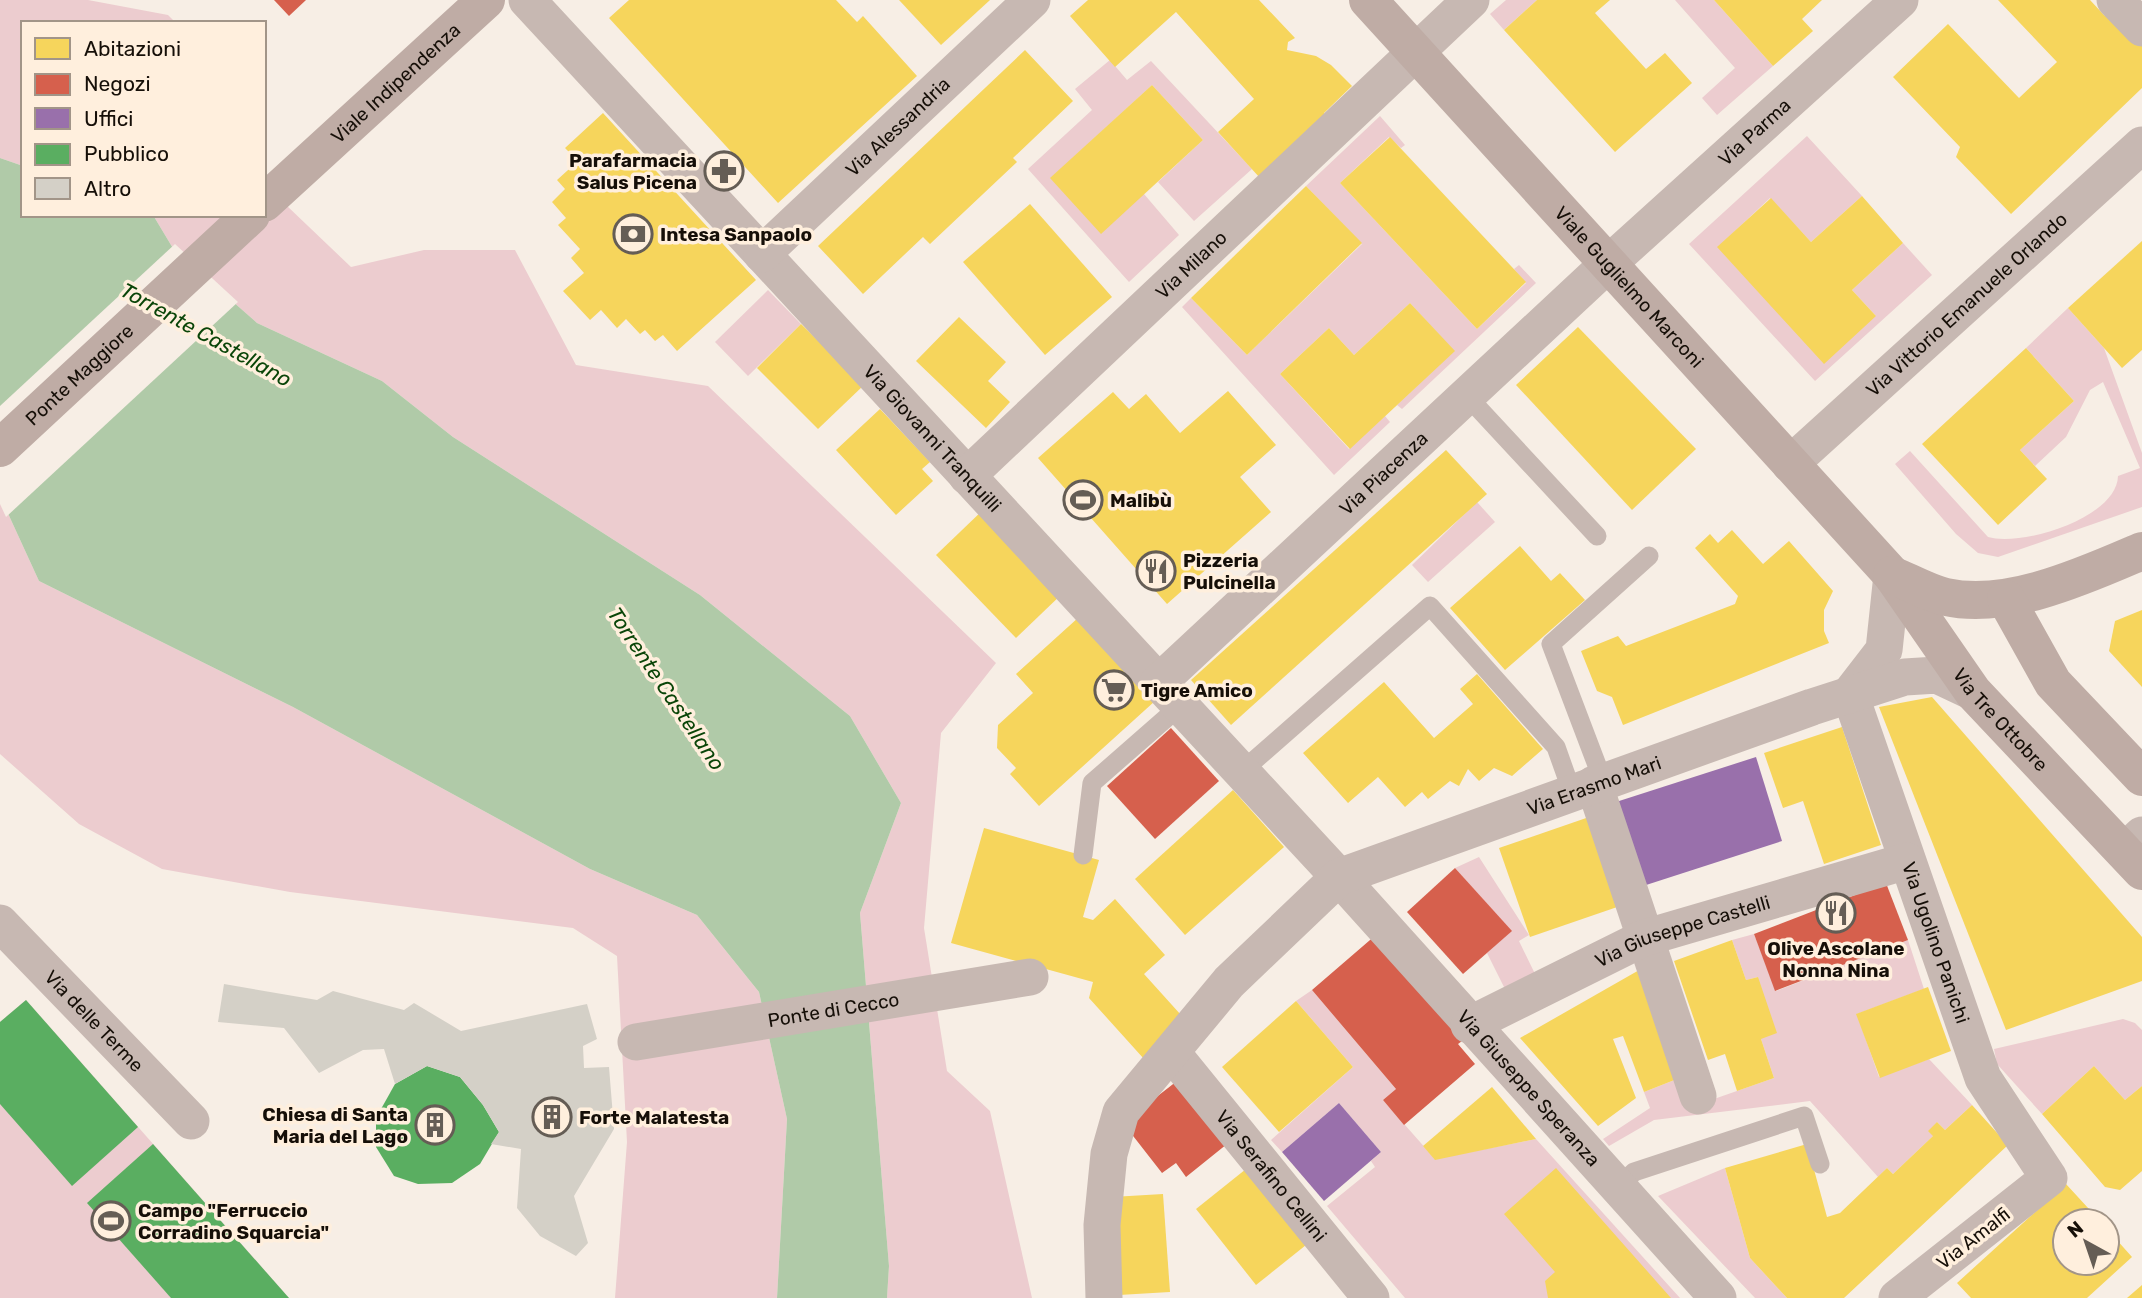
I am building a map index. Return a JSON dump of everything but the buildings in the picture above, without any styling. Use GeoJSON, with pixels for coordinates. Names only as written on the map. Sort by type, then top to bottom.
{"type":"FeatureCollection","features":[{"type":"Feature","properties":{"kind":"street","name":"Viale Indipendenza"},"geometry":{"type":"LineString","coordinates":[[266,201],[486,0]]}},
{"type":"Feature","properties":{"kind":"street","name":"Via Giovanni Tranquilli"},"geometry":{"type":"LineString","coordinates":[[527,0],[1339,877]]}},
{"type":"Feature","properties":{"kind":"street","name":"Via Alessandria"},"geometry":{"type":"LineString","coordinates":[[762,254],[1032,0]]}},
{"type":"Feature","properties":{"kind":"street","name":"Viale Guglielmo Marconi"},"geometry":{"type":"LineString","coordinates":[[1368,0],[1892,575]]}},
{"type":"Feature","properties":{"kind":"street","name":"Via Milano"},"geometry":{"type":"LineString","coordinates":[[967,476],[1471,0]]}},
{"type":"Feature","properties":{"kind":"street","name":"Via Parma"},"geometry":{"type":"LineString","coordinates":[[1609,263],[1899,0]]}},
{"type":"Feature","properties":{"kind":"street"},"geometry":{"type":"LineString","coordinates":[[2115,0],[2142,29]]}},
{"type":"Feature","properties":{"kind":"street","name":"Via Vittorio Emanuele Orlando"},"geometry":{"type":"LineString","coordinates":[[1790,464],[2142,145]]}},
{"type":"Feature","properties":{"kind":"street","name":"Ponte Maggiore"},"geometry":{"type":"LineString","coordinates":[[0,448],[249,217]]}},
{"type":"Feature","properties":{"kind":"street","name":"Via Piacenza"},"geometry":{"type":"LineString","coordinates":[[1169,694],[1467,396],[1609,263]]}},
{"type":"Feature","properties":{"kind":"street"},"geometry":{"type":"LineString","coordinates":[[1850,694],[1884,650],[1892,575],[1947,597],[2006,599],[2096,570],[2142,551]]}},
{"type":"Feature","properties":{"kind":"street","name":"Via Tre Ottobre"},"geometry":{"type":"LineString","coordinates":[[1892,575],[1973,692],[2136,853]]}},
{"type":"Feature","properties":{"kind":"street"},"geometry":{"type":"LineString","coordinates":[[2006,599],[2053,683],[2142,777]]}},
{"type":"Feature","properties":{"kind":"street","name":"Via Erasmo Mari"},"geometry":{"type":"LineString","coordinates":[[1339,877],[1850,694],[1905,677],[1937,675],[1973,692]]}},
{"type":"Feature","properties":{"kind":"street","name":"Via Ugolino Panichi"},"geometry":{"type":"LineString","coordinates":[[1850,694],[1983,1078],[2049,1178]]}},
{"type":"Feature","properties":{"kind":"street"},"geometry":{"type":"LineString","coordinates":[[1590,786],[1698,1096]]}},
{"type":"Feature","properties":{"kind":"street","name":"Via Giuseppe Castelli"},"geometry":{"type":"LineString","coordinates":[[1469,1025],[1644,937],[1907,861]]}},
{"type":"Feature","properties":{"kind":"street"},"geometry":{"type":"LineString","coordinates":[[1104,1298],[1102,1226],[1109,1154],[1121,1112],[1229,982],[1339,877]]}},
{"type":"Feature","properties":{"kind":"street","name":"Via Giuseppe Speranza"},"geometry":{"type":"LineString","coordinates":[[1339,877],[1469,1025],[1718,1298]]}},
{"type":"Feature","properties":{"kind":"street","name":"Via delle Terme"},"geometry":{"type":"LineString","coordinates":[[0,923],[191,1121]]}},
{"type":"Feature","properties":{"kind":"street","name":"Ponte di Cecco"},"geometry":{"type":"LineString","coordinates":[[635,1042],[1030,978]]}},
{"type":"Feature","properties":{"kind":"street","name":"Via Serafino Cellini"},"geometry":{"type":"LineString","coordinates":[[1172,1053],[1371,1298]]}},
{"type":"Feature","properties":{"kind":"street","name":"Via Amalfi"},"geometry":{"type":"LineString","coordinates":[[1898,1298],[2049,1178]]}},
{"type":"Feature","properties":{"kind":"lane"},"geometry":{"type":"LineString","coordinates":[[1467,396],[1597,536]]}},
{"type":"Feature","properties":{"kind":"lane"},"geometry":{"type":"LineString","coordinates":[[1590,786],[1551,644],[1649,556]]}},
{"type":"Feature","properties":{"kind":"lane"},"geometry":{"type":"LineString","coordinates":[[1241,772],[1430,606],[1590,786]]}},
{"type":"Feature","properties":{"kind":"lane"},"geometry":{"type":"LineString","coordinates":[[1083,855],[1092,783],[1169,694]]}},
{"type":"Feature","properties":{"kind":"lane"},"geometry":{"type":"LineString","coordinates":[[1617,1188],[1633,1172],[1804,1116],[1820,1164]]}},
{"type":"Feature","properties":{"kind":"shaded area"},"geometry":{"type":"Polygon","coordinates":[[[0,0],[88,0],[168,15],[174,21],[21,21],[21,165],[0,158],[0,0]]]}},
{"type":"Feature","properties":{"kind":"shaded area"},"geometry":{"type":"Polygon","coordinates":[[[1506,0],[1537,0],[1504,30],[1490,14],[1506,0]]]}},
{"type":"Feature","properties":{"kind":"shaded area"},"geometry":{"type":"Polygon","coordinates":[[[1675,0],[1714,0],[1773,66],[1717,115],[1702,98],[1735,68],[1675,0]]]}},
{"type":"Feature","properties":{"kind":"shaded area"},"geometry":{"type":"Polygon","coordinates":[[[1110,60],[1127,80],[1151,61],[1252,169],[1194,221],[1158,182],[1203,140],[1152,85],[1051,178],[1144,194],[1179,235],[1129,282],[1028,169],[1092,110],[1075,89],[1110,60]]]}},
{"type":"Feature","properties":{"kind":"shaded area"},"geometry":{"type":"Polygon","coordinates":[[[1380,116],[1405,145],[1401,148],[1389,137],[1340,183],[1477,329],[1526,283],[1514,269],[1519,265],[1536,283],[1402,409],[1397,405],[1454,351],[1410,303],[1354,355],[1329,328],[1280,374],[1349,449],[1385,416],[1390,422],[1334,475],[1182,307],[1191,298],[1247,355],[1362,244],[1306,186],[1380,116]]]}},
{"type":"Feature","properties":{"kind":"shaded area"},"geometry":{"type":"Polygon","coordinates":[[[1807,136],[1862,196],[1811,242],[1770,198],[1718,247],[1876,316],[1852,290],[1903,243],[1932,275],[1815,381],[1689,244],[1807,136]]]}},
{"type":"Feature","properties":{"kind":"shaded area"},"geometry":{"type":"Polygon","coordinates":[[[266,186],[351,267],[424,250],[515,250],[576,365],[708,386],[996,663],[941,733],[924,928],[947,1071],[990,1111],[1032,1298],[887,1298],[889,1266],[860,913],[901,803],[850,716],[700,595],[453,437],[382,381],[257,323],[174,250],[154,217],[266,217],[266,186]]]}},
{"type":"Feature","properties":{"kind":"shaded area"},"geometry":{"type":"Polygon","coordinates":[[[768,290],[801,324],[748,376],[715,342],[768,290]]]}},
{"type":"Feature","properties":{"kind":"shaded area"},"geometry":{"type":"Polygon","coordinates":[[[2068,308],[2104,348],[2142,453],[2142,507],[1998,557],[1978,553],[1956,534],[1895,464],[1910,451],[1988,537],[2003,539],[2044,533],[2085,516],[2102,505],[2114,491],[2118,476],[2140,468],[2103,382],[2090,390],[2066,437],[2035,466],[2020,450],[2074,401],[2026,348],[2068,308]]]}},
{"type":"Feature","properties":{"kind":"shaded area"},"geometry":{"type":"Polygon","coordinates":[[[0,496],[39,581],[293,707],[590,869],[697,915],[759,992],[787,1119],[777,1298],[615,1298],[627,1142],[617,956],[573,928],[290,892],[162,869],[79,824],[0,754],[0,496]]]}},
{"type":"Feature","properties":{"kind":"shaded area"},"geometry":{"type":"Polygon","coordinates":[[[1477,502],[1495,522],[1428,582],[1412,565],[1477,502]]]}},
{"type":"Feature","properties":{"kind":"shaded area"},"geometry":{"type":"Polygon","coordinates":[[[1479,857],[1529,935],[1519,941],[1537,978],[1507,993],[1487,953],[1511,931],[1455,868],[1479,857]]]}},
{"type":"Feature","properties":{"kind":"shaded area"},"geometry":{"type":"Polygon","coordinates":[[[1754,934],[1776,991],[1908,940],[1924,989],[1857,1014],[1879,1077],[1929,1059],[1972,1105],[1945,1130],[1937,1122],[1933,1136],[1893,1174],[1887,1168],[1878,1177],[1810,1101],[1654,1120],[1609,1146],[1603,1139],[1650,1108],[1644,1092],[1682,1077],[1694,1106],[1774,1078],[1761,1039],[1758,977],[1746,980],[1732,940],[1754,934]]]}},
{"type":"Feature","properties":{"kind":"shaded area"},"geometry":{"type":"Polygon","coordinates":[[[1312,990],[1396,1089],[1383,1100],[1435,1159],[1536,1139],[1680,1298],[1405,1298],[1327,1206],[1375,1167],[1371,1161],[1381,1152],[1339,1103],[1282,1152],[1271,1140],[1353,1067],[1296,1001],[1312,990]]]}},
{"type":"Feature","properties":{"kind":"shaded area","name":"Campo \"Ferruccio Corradino Squarcia\""},"geometry":{"type":"Polygon","coordinates":[[[26,1000],[289,1298],[0,1298],[0,1022],[26,1000]]]}},
{"type":"Feature","properties":{"kind":"shaded area"},"geometry":{"type":"Polygon","coordinates":[[[2123,1019],[2135,1023],[2142,1030],[2142,1086],[2125,1100],[2094,1066],[2042,1114],[1997,1064],[1994,1049],[2123,1019]]]}},
{"type":"Feature","properties":{"kind":"shaded area"},"geometry":{"type":"Polygon","coordinates":[[[1725,1168],[1750,1258],[1787,1298],[1755,1298],[1658,1196],[1725,1168]]]}},
{"type":"Feature","properties":{"kind":"water","name":"Torrente Castellano"},"geometry":{"type":"Polygon","coordinates":[[[0,158],[21,165],[21,217],[154,217],[174,250],[257,323],[382,381],[453,437],[700,595],[850,716],[901,803],[860,913],[889,1266],[887,1298],[777,1298],[787,1119],[759,992],[697,915],[590,869],[293,707],[39,581],[0,496],[0,158]]]}},
{"type":"Feature","properties":{"kind":"pier"},"geometry":{"type":"Polygon","coordinates":[[[175,244],[238,302],[6,517],[0,504],[0,406],[175,244]]]}},
{"type":"Feature","properties":{"kind":"place","name":"Parafarmacia Salus Picena"},"geometry":{"type":"Point","coordinates":[724,171]}},
{"type":"Feature","properties":{"kind":"place","name":"Intesa Sanpaolo"},"geometry":{"type":"Point","coordinates":[633,234]}},
{"type":"Feature","properties":{"kind":"place","name":"Malibù"},"geometry":{"type":"Point","coordinates":[1083,500]}},
{"type":"Feature","properties":{"kind":"place","name":"Pizzeria Pulcinella"},"geometry":{"type":"Point","coordinates":[1156,571]}},
{"type":"Feature","properties":{"kind":"place","name":"Tigre Amico"},"geometry":{"type":"Point","coordinates":[1114,690]}},
{"type":"Feature","properties":{"kind":"place","name":"Olive Ascolane Nonna Nina"},"geometry":{"type":"Point","coordinates":[1836,913]}},
{"type":"Feature","properties":{"kind":"place","name":"Forte Malatesta"},"geometry":{"type":"Point","coordinates":[552,1117]}},
{"type":"Feature","properties":{"kind":"place","name":"Chiesa di Santa Maria del Lago"},"geometry":{"type":"Point","coordinates":[435,1125]}},
{"type":"Feature","properties":{"kind":"place","name":"Campo \"Ferruccio Corradino Squarcia\""},"geometry":{"type":"Point","coordinates":[111,1221]}}]}
